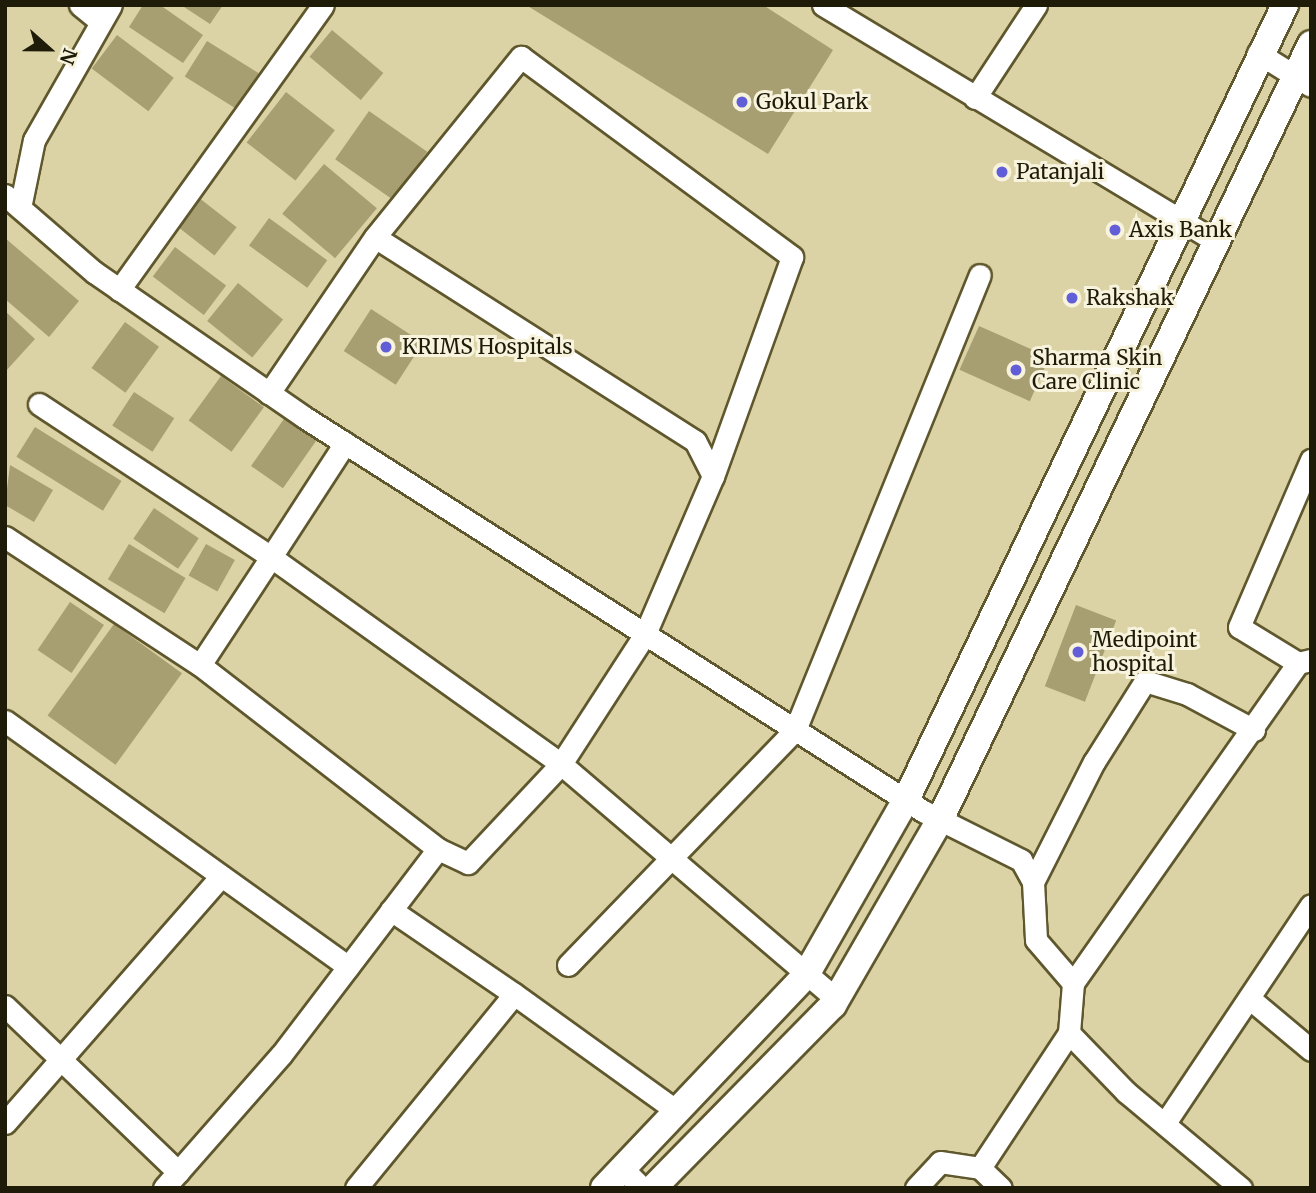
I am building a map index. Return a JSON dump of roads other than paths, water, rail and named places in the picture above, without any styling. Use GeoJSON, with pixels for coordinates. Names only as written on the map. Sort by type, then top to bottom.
{"type":"FeatureCollection","features":[{"type":"Feature","properties":{"kind":"street"},"geometry":{"type":"LineString","coordinates":[[79,5],[106,13],[34,141],[13,201],[119,290],[345,443],[906,800],[1021,860],[1033,882],[1036,940],[1073,982]]}},
{"type":"Feature","properties":{"kind":"street"},"geometry":{"type":"LineString","coordinates":[[119,290],[323,5]]}},
{"type":"Feature","properties":{"kind":"street"},"geometry":{"type":"LineString","coordinates":[[823,5],[1215,241]]}},
{"type":"Feature","properties":{"kind":"street"},"geometry":{"type":"LineString","coordinates":[[975,98],[1036,5]]}},
{"type":"Feature","properties":{"kind":"street"},"geometry":{"type":"LineString","coordinates":[[604,1188],[806,975],[906,800],[1258,54],[1285,5]]}},
{"type":"Feature","properties":{"kind":"street"},"geometry":{"type":"LineString","coordinates":[[653,1188],[836,999],[940,820],[1215,241],[1302,80],[1311,44]]}},
{"type":"Feature","properties":{"kind":"street"},"geometry":{"type":"LineString","coordinates":[[1258,54],[1302,80]]}},
{"type":"Feature","properties":{"kind":"street"},"geometry":{"type":"LineString","coordinates":[[8,544],[200,665],[438,849],[468,863],[561,764],[645,634],[713,476],[792,257],[521,57],[375,237],[269,393]]}},
{"type":"Feature","properties":{"kind":"street"},"geometry":{"type":"LineString","coordinates":[[375,237],[695,441],[713,476]]}},
{"type":"Feature","properties":{"kind":"street"},"geometry":{"type":"LineString","coordinates":[[568,964],[673,861],[795,730],[981,275]]}},
{"type":"Feature","properties":{"kind":"street"},"geometry":{"type":"LineString","coordinates":[[39,404],[271,557],[561,764],[836,999]]}},
{"type":"Feature","properties":{"kind":"street"},"geometry":{"type":"LineString","coordinates":[[200,665],[345,443]]}},
{"type":"Feature","properties":{"kind":"street"},"geometry":{"type":"LineString","coordinates":[[980,1168],[1069,1033],[1073,982],[1304,662],[1238,627],[1311,460]]}},
{"type":"Feature","properties":{"kind":"street"},"geometry":{"type":"LineString","coordinates":[[1033,882],[1094,762],[1145,681],[1186,694],[1254,730]]}},
{"type":"Feature","properties":{"kind":"street"},"geometry":{"type":"LineString","coordinates":[[5,721],[348,967]]}},
{"type":"Feature","properties":{"kind":"street"},"geometry":{"type":"LineString","coordinates":[[5,1006],[64,1059],[171,1180],[281,1055],[438,849]]}},
{"type":"Feature","properties":{"kind":"street"},"geometry":{"type":"LineString","coordinates":[[5,1123],[222,876]]}},
{"type":"Feature","properties":{"kind":"street"},"geometry":{"type":"LineString","coordinates":[[1165,1124],[1311,905]]}},
{"type":"Feature","properties":{"kind":"street"},"geometry":{"type":"LineString","coordinates":[[391,910],[677,1111]]}},
{"type":"Feature","properties":{"kind":"street"},"geometry":{"type":"LineString","coordinates":[[356,1188],[514,994]]}},
{"type":"Feature","properties":{"kind":"street"},"geometry":{"type":"LineString","coordinates":[[1249,998],[1311,1051]]}},
{"type":"Feature","properties":{"kind":"street"},"geometry":{"type":"LineString","coordinates":[[1069,1033],[1165,1124],[1241,1188]]}},
{"type":"Feature","properties":{"kind":"street"},"geometry":{"type":"LineString","coordinates":[[916,1188],[940,1162],[980,1168],[1001,1188]]}},
{"type":"Feature","properties":{"kind":"street"},"geometry":{"type":"LineString","coordinates":[[622,1168],[642,1188]]}},
{"type":"Feature","properties":{"kind":"place","name":"Gokul Park"},"geometry":{"type":"Point","coordinates":[742,102]}},
{"type":"Feature","properties":{"kind":"place","name":"Patanjali"},"geometry":{"type":"Point","coordinates":[1002,172]}},
{"type":"Feature","properties":{"kind":"place","name":"Axis Bank"},"geometry":{"type":"Point","coordinates":[1115,230]}},
{"type":"Feature","properties":{"kind":"place","name":"Rakshak"},"geometry":{"type":"Point","coordinates":[1072,298]}},
{"type":"Feature","properties":{"kind":"place","name":"KRIMS Hospitals"},"geometry":{"type":"Point","coordinates":[386,347]}},
{"type":"Feature","properties":{"kind":"place","name":"Sharma Skin Care Clinic"},"geometry":{"type":"Point","coordinates":[1016,370]}},
{"type":"Feature","properties":{"kind":"place","name":"Medipoint hospital"},"geometry":{"type":"Point","coordinates":[1078,652]}}]}
